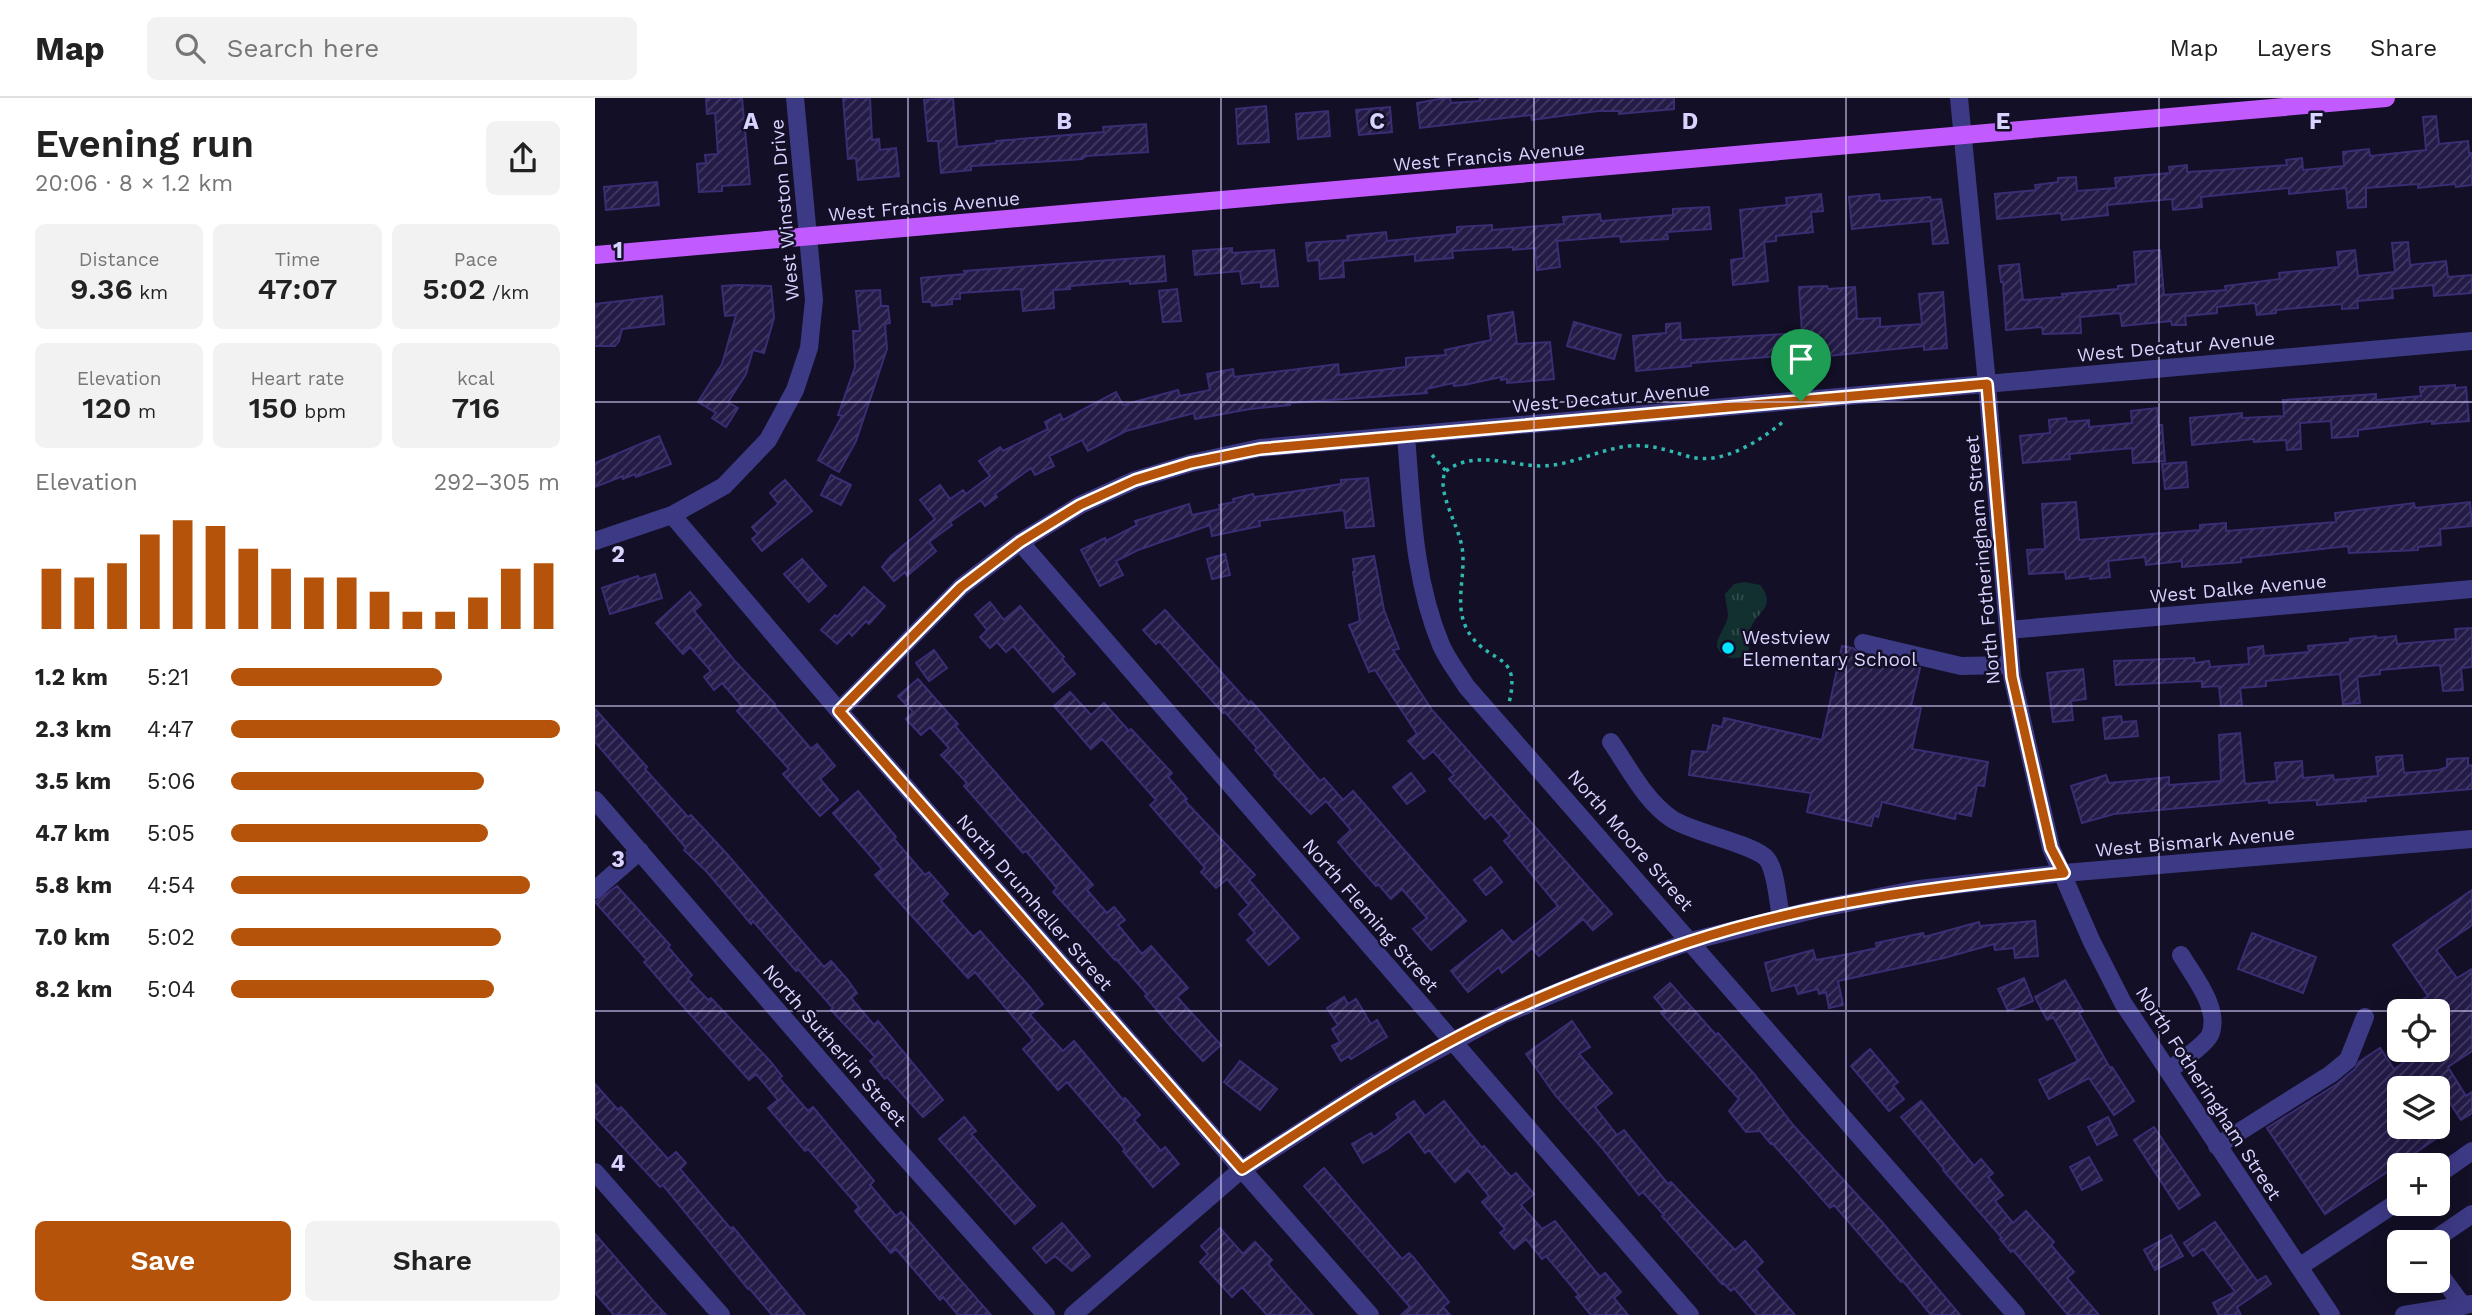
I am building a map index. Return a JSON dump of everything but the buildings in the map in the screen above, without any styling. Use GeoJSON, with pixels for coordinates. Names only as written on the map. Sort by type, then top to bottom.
{"type":"FeatureCollection","features":[{"type":"Feature","properties":{"kind":"main road","name":"West Francis Avenue"},"geometry":{"type":"LineString","coordinates":[[595,255],[2386,98]]}},
{"type":"Feature","properties":{"kind":"street","name":"West Winston Drive"},"geometry":{"type":"LineString","coordinates":[[595,541],[672,515],[724,486],[768,440],[795,390],[809,348],[814,300],[796,98]]}},
{"type":"Feature","properties":{"kind":"street","name":"North Fotheringham Street"},"geometry":{"type":"LineString","coordinates":[[1959,98],[2011,664],[2021,723],[2051,848],[2091,940],[2123,1003],[2331,1315]]}},
{"type":"Feature","properties":{"kind":"street","name":"West Decatur Avenue"},"geometry":{"type":"LineString","coordinates":[[839,711],[961,587],[1020,542],[1080,505],[1135,480],[1191,463],[1260,449],[2472,341]]}},
{"type":"Feature","properties":{"kind":"street","name":"North Moore Street"},"geometry":{"type":"LineString","coordinates":[[1406,436],[1418,571],[1427,608],[1442,648],[1467,686],[2016,1315]]}},
{"type":"Feature","properties":{"kind":"street","name":"North Drumheller Street"},"geometry":{"type":"LineString","coordinates":[[672,515],[839,711],[1370,1315]]}},
{"type":"Feature","properties":{"kind":"street","name":"North Fleming Street"},"geometry":{"type":"LineString","coordinates":[[1020,542],[1690,1315]]}},
{"type":"Feature","properties":{"kind":"street","name":"West Dalke Avenue"},"geometry":{"type":"LineString","coordinates":[[2008,630],[2472,589]]}},
{"type":"Feature","properties":{"kind":"street"},"geometry":{"type":"LineString","coordinates":[[1863,643],[1961,666],[2011,664]]}},
{"type":"Feature","properties":{"kind":"street"},"geometry":{"type":"LineString","coordinates":[[1611,742],[1645,793],[1672,819],[1704,834],[1754,850],[1766,858],[1771,867],[1781,917]]}},
{"type":"Feature","properties":{"kind":"street","name":"North Sutherlin Street"},"geometry":{"type":"LineString","coordinates":[[595,800],[885,1135],[1046,1315]]}},
{"type":"Feature","properties":{"kind":"street","name":"West Bismark Avenue"},"geometry":{"type":"LineString","coordinates":[[1073,1315],[1242,1169],[1376,1083],[1502,1015],[1606,972],[1691,941],[1781,917],[1919,889],[2064,873],[2472,839]]}},
{"type":"Feature","properties":{"kind":"street"},"geometry":{"type":"LineString","coordinates":[[595,890],[641,851]]}},
{"type":"Feature","properties":{"kind":"street"},"geometry":{"type":"LineString","coordinates":[[2168,1072],[2209,1037],[2213,1016],[2181,955]]}},
{"type":"Feature","properties":{"kind":"street"},"geometry":{"type":"LineString","coordinates":[[2217,1146],[2331,1074],[2348,1060],[2365,1017]]}},
{"type":"Feature","properties":{"kind":"street"},"geometry":{"type":"LineString","coordinates":[[2450,1167],[2472,1151]]}},
{"type":"Feature","properties":{"kind":"street"},"geometry":{"type":"LineString","coordinates":[[595,1172],[721,1315]]}},
{"type":"Feature","properties":{"kind":"street"},"geometry":{"type":"LineString","coordinates":[[2299,1267],[2387,1209]]}},
{"type":"Feature","properties":{"kind":"street"},"geometry":{"type":"LineString","coordinates":[[2449,1230],[2472,1214]]}},
{"type":"Feature","properties":{"kind":"street"},"geometry":{"type":"LineString","coordinates":[[2450,1286],[2467,1305]]}},
{"type":"Feature","properties":{"kind":"street"},"geometry":{"type":"LineString","coordinates":[[2404,1315],[2467,1305]]}},
{"type":"Feature","properties":{"kind":"path"},"geometry":{"type":"LineString","coordinates":[[1509,703],[1511,674],[1500,659],[1471,636],[1460,611],[1462,548],[1452,512],[1443,493],[1442,480],[1446,471],[1460,463],[1477,460],[1550,465],[1618,447],[1638,445],[1661,447],[1694,458],[1728,454],[1750,446],[1787,418]]}},
{"type":"Feature","properties":{"kind":"path"},"geometry":{"type":"LineString","coordinates":[[1432,455],[1446,471]]}},
{"type":"Feature","properties":{"kind":"green space"},"geometry":{"type":"Polygon","coordinates":[[[1745,582],[1760,585],[1767,599],[1766,605],[1752,625],[1748,654],[1732,658],[1720,652],[1717,642],[1728,616],[1725,594],[1734,584],[1745,582]]]}},
{"type":"Feature","properties":{"kind":"place","name":"Westview Elementary School"},"geometry":{"type":"Point","coordinates":[1728,648]}},
{"type":"Feature","properties":{"kind":"route"},"geometry":{"type":"LineString","coordinates":[[1987,384],[2012,677],[2051,848],[2064,873],[1919,889],[1817,909],[1691,941],[1606,972],[1502,1015],[1376,1083],[1242,1169],[839,711],[961,587],[1020,542],[1080,505],[1135,480],[1191,463],[1260,449],[1801,401],[1987,384]]}}]}
